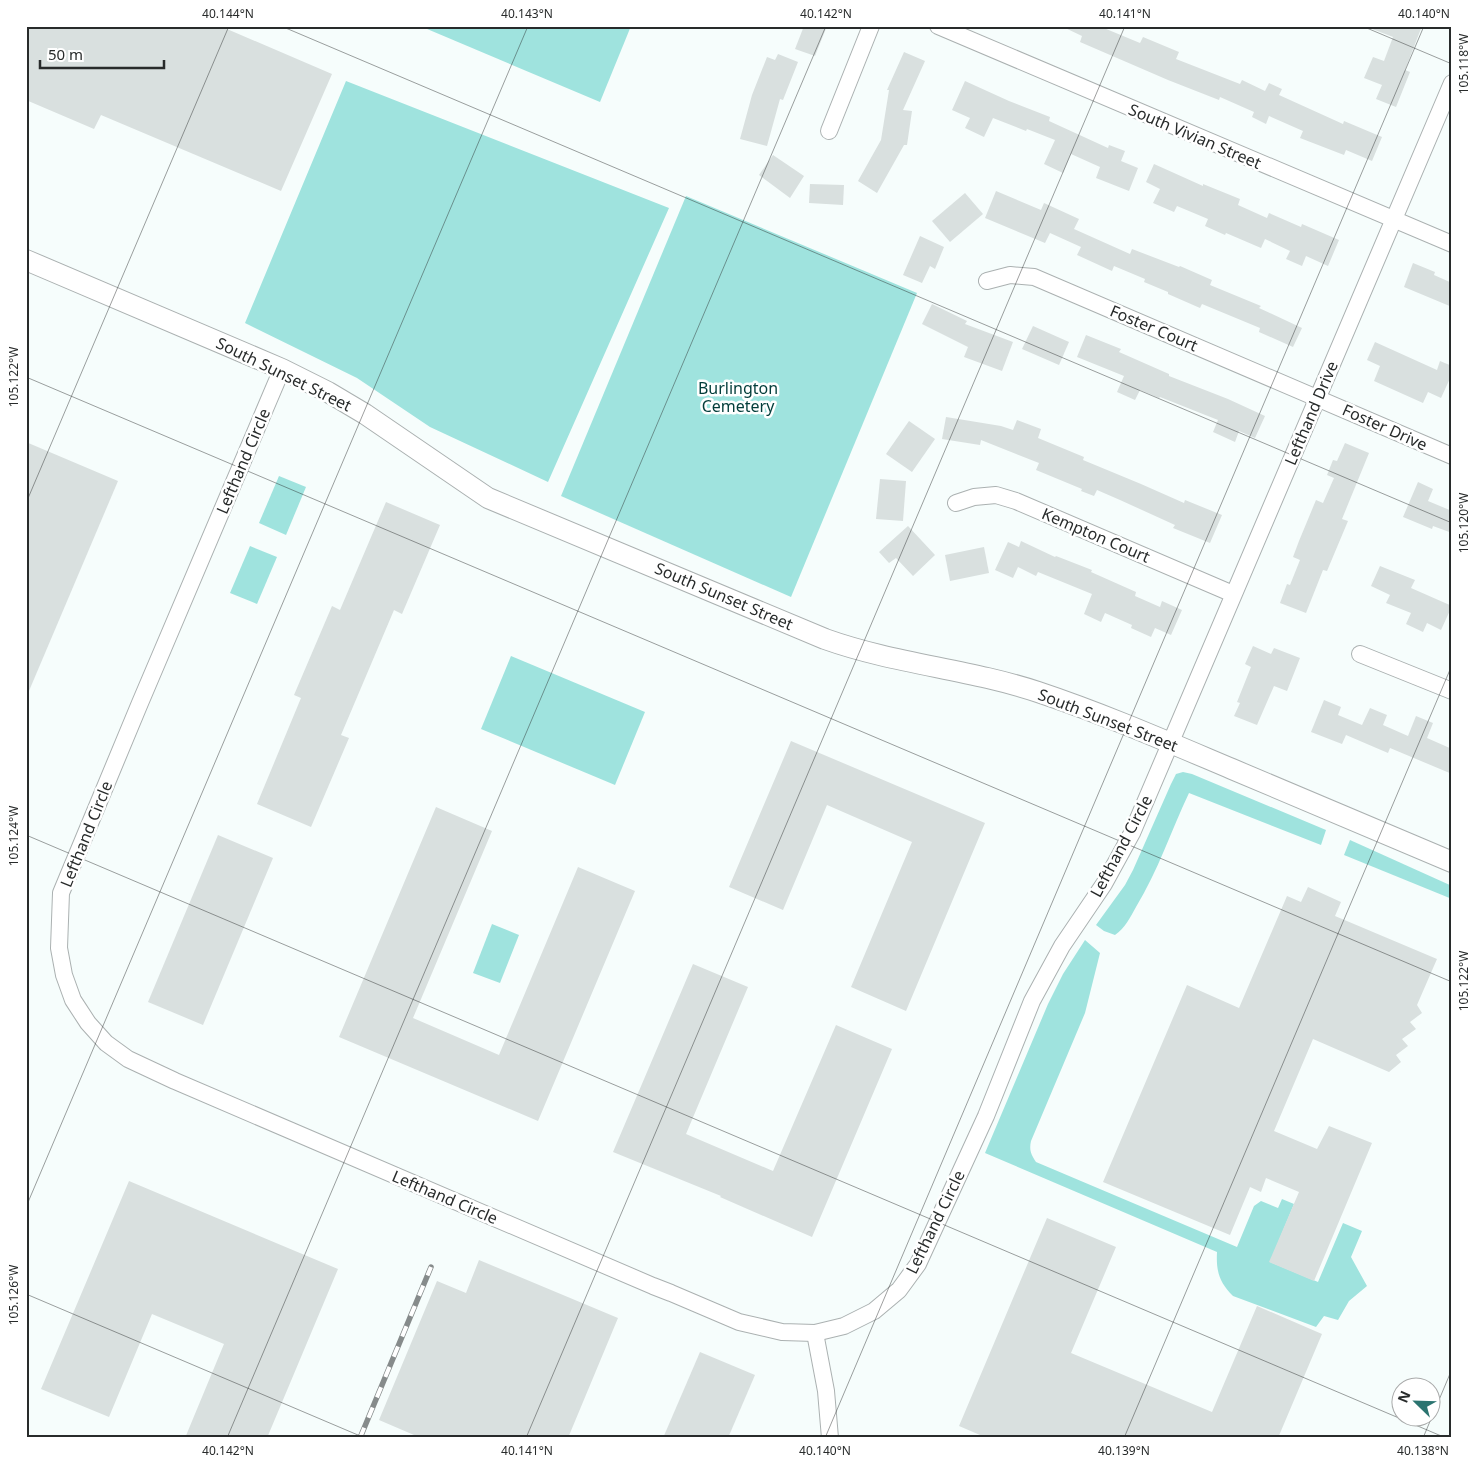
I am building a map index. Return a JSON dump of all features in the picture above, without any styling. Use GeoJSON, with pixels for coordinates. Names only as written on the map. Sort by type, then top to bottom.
{"type":"FeatureCollection","features":[{"type":"Feature","properties":{"kind":"street"},"geometry":{"type":"LineString","coordinates":[[829,131],[872,26]]}},
{"type":"Feature","properties":{"kind":"street","name":"South Vivian Street"},"geometry":{"type":"LineString","coordinates":[[938,26],[1452,244]]}},
{"type":"Feature","properties":{"kind":"street","name":"Lefthand Drive"},"geometry":{"type":"LineString","coordinates":[[1170,743],[1452,83]]}},
{"type":"Feature","properties":{"kind":"street","name":"South Sunset Street"},"geometry":{"type":"LineString","coordinates":[[26,260],[282,369],[328,392],[366,414],[488,498],[825,639],[896,660],[1010,683],[1041,693],[1170,743],[1452,862]]}},
{"type":"Feature","properties":{"kind":"street","name":"Foster Court"},"geometry":{"type":"LineString","coordinates":[[987,281],[1010,274],[1034,277],[1318,397]]}},
{"type":"Feature","properties":{"kind":"street","name":"Lefthand Circle"},"geometry":{"type":"LineString","coordinates":[[282,369],[61,893],[59,948],[64,974],[73,1000],[88,1023],[106,1043],[128,1059],[175,1081],[653,1286],[739,1322],[782,1332],[815,1333],[844,1326],[874,1311],[899,1290],[918,1264],[986,1116],[1032,1001],[1062,946],[1104,884],[1127,842],[1170,743]]}},
{"type":"Feature","properties":{"kind":"street","name":"Foster Drive"},"geometry":{"type":"LineString","coordinates":[[1318,397],[1452,456]]}},
{"type":"Feature","properties":{"kind":"street","name":"Kempton Court"},"geometry":{"type":"LineString","coordinates":[[956,503],[974,497],[996,495],[1016,501],[1233,594]]}},
{"type":"Feature","properties":{"kind":"street"},"geometry":{"type":"LineString","coordinates":[[1360,654],[1452,691]]}},
{"type":"Feature","properties":{"kind":"street"},"geometry":{"type":"LineString","coordinates":[[815,1333],[826,1391],[830,1438]]}},
{"type":"Feature","properties":{"kind":"green space"},"geometry":{"type":"Polygon","coordinates":[[[420,26],[631,26],[600,102],[420,26]]]}},
{"type":"Feature","properties":{"kind":"green space"},"geometry":{"type":"Polygon","coordinates":[[[346,81],[669,208],[548,482],[430,427],[357,378],[245,323],[346,81]]]}},
{"type":"Feature","properties":{"kind":"green space","name":"Burlington Cemetery"},"geometry":{"type":"Polygon","coordinates":[[[686,196],[917,293],[791,597],[561,496],[686,196]]]}},
{"type":"Feature","properties":{"kind":"green space"},"geometry":{"type":"Polygon","coordinates":[[[279,476],[306,487],[286,535],[259,523],[279,476]]]}},
{"type":"Feature","properties":{"kind":"green space"},"geometry":{"type":"Polygon","coordinates":[[[250,546],[277,557],[257,604],[230,593],[250,546]]]}},
{"type":"Feature","properties":{"kind":"green space"},"geometry":{"type":"Polygon","coordinates":[[[511,656],[645,712],[615,785],[481,729],[511,656]]]}},
{"type":"Feature","properties":{"kind":"green space"},"geometry":{"type":"Polygon","coordinates":[[[1183,772],[1192,774],[1326,830],[1321,845],[1189,793],[1151,879],[1129,919],[1115,935],[1104,931],[1096,925],[1125,885],[1176,774],[1183,772]]]}},
{"type":"Feature","properties":{"kind":"green space"},"geometry":{"type":"Polygon","coordinates":[[[1350,840],[1452,886],[1452,899],[1344,855],[1350,840]]]}},
{"type":"Feature","properties":{"kind":"green space"},"geometry":{"type":"Polygon","coordinates":[[[492,924],[519,935],[500,983],[473,973],[492,924]]]}},
{"type":"Feature","properties":{"kind":"green space"},"geometry":{"type":"Polygon","coordinates":[[[1085,940],[1100,953],[1085,1013],[1031,1141],[1031,1152],[1036,1162],[1237,1247],[1254,1206],[1261,1201],[1278,1208],[1282,1199],[1294,1204],[1270,1262],[1318,1282],[1343,1223],[1362,1231],[1351,1257],[1367,1286],[1349,1301],[1338,1320],[1324,1316],[1316,1327],[1233,1296],[1224,1286],[1219,1276],[1217,1252],[985,1153],[1048,1004],[1063,974],[1085,940]]]}},
{"type":"Feature","properties":{"kind":"building"},"geometry":{"type":"Polygon","coordinates":[[[26,26],[220,26],[332,74],[281,191],[101,115],[94,129],[26,100],[26,26]]]}},
{"type":"Feature","properties":{"kind":"building"},"geometry":{"type":"Polygon","coordinates":[[[804,26],[827,26],[815,56],[795,49],[804,26]]]}},
{"type":"Feature","properties":{"kind":"building"},"geometry":{"type":"Polygon","coordinates":[[[1061,26],[1099,26],[1140,43],[1143,37],[1179,52],[1176,59],[1240,84],[1242,80],[1265,91],[1269,83],[1282,89],[1279,95],[1343,124],[1344,121],[1382,137],[1372,161],[1346,150],[1344,155],[1300,138],[1303,131],[1269,116],[1266,124],[1252,117],[1254,112],[1220,97],[1219,100],[1168,80],[1080,42],[1082,36],[1061,26]]]}},
{"type":"Feature","properties":{"kind":"building"},"geometry":{"type":"Polygon","coordinates":[[[1368,26],[1422,26],[1405,70],[1410,72],[1396,107],[1376,99],[1382,85],[1364,78],[1373,57],[1384,61],[1393,37],[1368,26]]]}},
{"type":"Feature","properties":{"kind":"building"},"geometry":{"type":"Polygon","coordinates":[[[904,52],[925,61],[903,110],[912,111],[907,145],[904,145],[877,193],[858,181],[881,140],[889,90],[887,90],[904,52]]]}},
{"type":"Feature","properties":{"kind":"building"},"geometry":{"type":"Polygon","coordinates":[[[778,54],[798,62],[783,100],[780,99],[767,146],[740,139],[752,95],[767,57],[775,60],[778,54]]]}},
{"type":"Feature","properties":{"kind":"building"},"geometry":{"type":"Polygon","coordinates":[[[965,81],[1050,117],[1049,121],[1108,148],[1109,145],[1125,151],[1121,161],[1138,168],[1129,191],[1096,178],[1100,167],[1071,154],[1063,173],[1044,164],[1055,140],[1027,129],[1026,131],[993,118],[984,137],[965,128],[970,118],[952,110],[965,81]]]}},
{"type":"Feature","properties":{"kind":"building"},"geometry":{"type":"Polygon","coordinates":[[[773,155],[804,176],[790,198],[759,175],[773,155]]]}},
{"type":"Feature","properties":{"kind":"building"},"geometry":{"type":"Polygon","coordinates":[[[1154,164],[1203,186],[1203,184],[1240,199],[1238,205],[1267,218],[1269,213],[1301,227],[1302,224],[1339,240],[1328,266],[1306,256],[1302,266],[1286,259],[1290,251],[1265,239],[1261,248],[1205,226],[1208,219],[1177,206],[1174,212],[1153,203],[1160,189],[1146,182],[1154,164]]]}},
{"type":"Feature","properties":{"kind":"building"},"geometry":{"type":"Polygon","coordinates":[[[810,184],[844,185],[843,205],[809,203],[810,184]]]}},
{"type":"Feature","properties":{"kind":"building"},"geometry":{"type":"Polygon","coordinates":[[[996,191],[1041,210],[1044,203],[1079,219],[1074,229],[1130,254],[1132,249],[1212,280],[1210,285],[1261,306],[1259,308],[1302,328],[1293,347],[1259,332],[1260,328],[1202,304],[1200,308],[1168,294],[1168,292],[1144,282],[1145,279],[1114,266],[1112,271],[1077,255],[1081,247],[1050,233],[1045,243],[985,218],[996,191]]]}},
{"type":"Feature","properties":{"kind":"building"},"geometry":{"type":"Polygon","coordinates":[[[965,193],[983,214],[950,242],[932,221],[965,193]]]}},
{"type":"Feature","properties":{"kind":"building"},"geometry":{"type":"Polygon","coordinates":[[[920,236],[944,247],[935,269],[930,266],[922,283],[903,275],[920,236]]]}},
{"type":"Feature","properties":{"kind":"building"},"geometry":{"type":"Polygon","coordinates":[[[1413,263],[1435,272],[1434,275],[1452,283],[1452,307],[1404,287],[1413,263]]]}},
{"type":"Feature","properties":{"kind":"building"},"geometry":{"type":"Polygon","coordinates":[[[932,304],[967,321],[965,324],[1013,342],[1002,371],[964,357],[968,347],[922,324],[932,304]]]}},
{"type":"Feature","properties":{"kind":"building"},"geometry":{"type":"Polygon","coordinates":[[[1033,326],[1069,342],[1059,365],[1022,349],[1033,326]]]}},
{"type":"Feature","properties":{"kind":"building"},"geometry":{"type":"Polygon","coordinates":[[[1086,335],[1121,349],[1119,352],[1169,374],[1169,376],[1265,416],[1255,438],[1239,431],[1235,442],[1213,432],[1218,420],[1140,390],[1135,400],[1117,392],[1124,376],[1077,357],[1086,335]]]}},
{"type":"Feature","properties":{"kind":"building"},"geometry":{"type":"Polygon","coordinates":[[[1375,342],[1437,370],[1440,361],[1452,366],[1452,374],[1441,398],[1428,392],[1423,403],[1374,381],[1380,366],[1367,360],[1375,342]]]}},
{"type":"Feature","properties":{"kind":"building"},"geometry":{"type":"Polygon","coordinates":[[[946,417],[1001,426],[1013,430],[1017,420],[1041,429],[1038,438],[1084,457],[1083,460],[1184,503],[1185,500],[1222,515],[1210,543],[1173,528],[1175,525],[1097,490],[1094,496],[1081,491],[1082,489],[1036,470],[1039,463],[981,440],[980,445],[942,439],[946,417]]]}},
{"type":"Feature","properties":{"kind":"building"},"geometry":{"type":"Polygon","coordinates":[[[909,421],[935,439],[912,472],[886,454],[909,421]]]}},
{"type":"Feature","properties":{"kind":"building"},"geometry":{"type":"Polygon","coordinates":[[[26,442],[118,481],[26,698],[26,442]]]}},
{"type":"Feature","properties":{"kind":"building"},"geometry":{"type":"Polygon","coordinates":[[[1345,443],[1369,453],[1342,519],[1348,521],[1327,571],[1323,570],[1306,613],[1280,603],[1287,584],[1290,585],[1300,560],[1293,557],[1299,541],[1316,500],[1323,503],[1334,478],[1327,475],[1333,460],[1337,461],[1345,443]]]}},
{"type":"Feature","properties":{"kind":"building"},"geometry":{"type":"Polygon","coordinates":[[[880,479],[906,481],[903,521],[876,519],[880,479]]]}},
{"type":"Feature","properties":{"kind":"building"},"geometry":{"type":"Polygon","coordinates":[[[1418,482],[1433,489],[1428,501],[1452,511],[1452,533],[1433,526],[1432,529],[1403,517],[1418,482]]]}},
{"type":"Feature","properties":{"kind":"building"},"geometry":{"type":"Polygon","coordinates":[[[386,502],[440,525],[402,614],[394,610],[341,735],[349,738],[311,827],[257,804],[301,698],[294,695],[332,606],[340,610],[386,502]]]}},
{"type":"Feature","properties":{"kind":"building"},"geometry":{"type":"Polygon","coordinates":[[[908,526],[935,555],[913,576],[896,558],[889,563],[879,552],[908,526]]]}},
{"type":"Feature","properties":{"kind":"building"},"geometry":{"type":"Polygon","coordinates":[[[1021,541],[1055,557],[1092,570],[1091,572],[1136,592],[1135,596],[1160,607],[1162,601],[1182,610],[1171,635],[1155,628],[1151,637],[1131,628],[1132,625],[1105,613],[1101,622],[1084,614],[1092,594],[1038,572],[1036,576],[1018,567],[1013,578],[995,570],[1008,542],[1019,547],[1021,541]]]}},
{"type":"Feature","properties":{"kind":"building"},"geometry":{"type":"Polygon","coordinates":[[[984,547],[989,573],[950,581],[945,555],[984,547]]]}},
{"type":"Feature","properties":{"kind":"building"},"geometry":{"type":"Polygon","coordinates":[[[1380,566],[1415,580],[1411,588],[1452,606],[1441,630],[1427,623],[1423,632],[1406,624],[1411,613],[1386,603],[1390,595],[1371,586],[1380,566]]]}},
{"type":"Feature","properties":{"kind":"building"},"geometry":{"type":"Polygon","coordinates":[[[1253,646],[1271,654],[1274,648],[1300,658],[1287,691],[1274,686],[1257,725],[1234,716],[1240,703],[1237,702],[1251,667],[1245,664],[1253,646]]]}},
{"type":"Feature","properties":{"kind":"building"},"geometry":{"type":"Polygon","coordinates":[[[1324,700],[1341,707],[1338,715],[1362,725],[1370,708],[1387,715],[1383,725],[1408,736],[1416,716],[1433,723],[1427,738],[1452,749],[1452,774],[1390,748],[1388,753],[1346,735],[1342,744],[1311,732],[1324,700]]]}},
{"type":"Feature","properties":{"kind":"building"},"geometry":{"type":"Polygon","coordinates":[[[791,741],[985,823],[906,1011],[851,987],[912,842],[827,805],[783,910],[729,887],[791,741]]]}},
{"type":"Feature","properties":{"kind":"building"},"geometry":{"type":"Polygon","coordinates":[[[436,807],[492,831],[413,1018],[499,1055],[578,867],[635,891],[538,1121],[339,1037],[436,807]]]}},
{"type":"Feature","properties":{"kind":"building"},"geometry":{"type":"Polygon","coordinates":[[[218,835],[273,858],[203,1025],[148,1002],[218,835]]]}},
{"type":"Feature","properties":{"kind":"building"},"geometry":{"type":"Polygon","coordinates":[[[1308,887],[1341,902],[1335,916],[1437,959],[1417,1005],[1422,1013],[1410,1022],[1416,1029],[1402,1039],[1408,1046],[1396,1055],[1401,1062],[1389,1072],[1313,1039],[1274,1131],[1317,1149],[1329,1126],[1372,1143],[1314,1281],[1269,1262],[1299,1192],[1266,1178],[1261,1192],[1250,1187],[1230,1235],[1103,1182],[1187,985],[1239,1008],[1287,896],[1301,902],[1308,887]]]}},
{"type":"Feature","properties":{"kind":"building"},"geometry":{"type":"Polygon","coordinates":[[[693,964],[748,987],[686,1134],[773,1171],[836,1025],[892,1049],[812,1237],[721,1196],[613,1152],[693,964]]]}},
{"type":"Feature","properties":{"kind":"building"},"geometry":{"type":"Polygon","coordinates":[[[129,1181],[338,1269],[267,1438],[185,1438],[224,1344],[152,1314],[109,1417],[41,1389],[129,1181]]]}},
{"type":"Feature","properties":{"kind":"building"},"geometry":{"type":"Polygon","coordinates":[[[1047,1218],[1116,1247],[1071,1353],[1212,1412],[1257,1306],[1322,1334],[1278,1438],[987,1438],[959,1426],[1047,1218]]]}},
{"type":"Feature","properties":{"kind":"building"},"geometry":{"type":"Polygon","coordinates":[[[479,1260],[618,1318],[568,1438],[421,1438],[379,1420],[437,1281],[466,1293],[479,1260]]]}},
{"type":"Feature","properties":{"kind":"building"},"geometry":{"type":"Polygon","coordinates":[[[700,1352],[755,1375],[728,1438],[663,1438],[700,1352]]]}},
{"type":"Feature","properties":{"kind":"railway"},"geometry":{"type":"LineString","coordinates":[[360,1438],[431,1267]]}}]}
